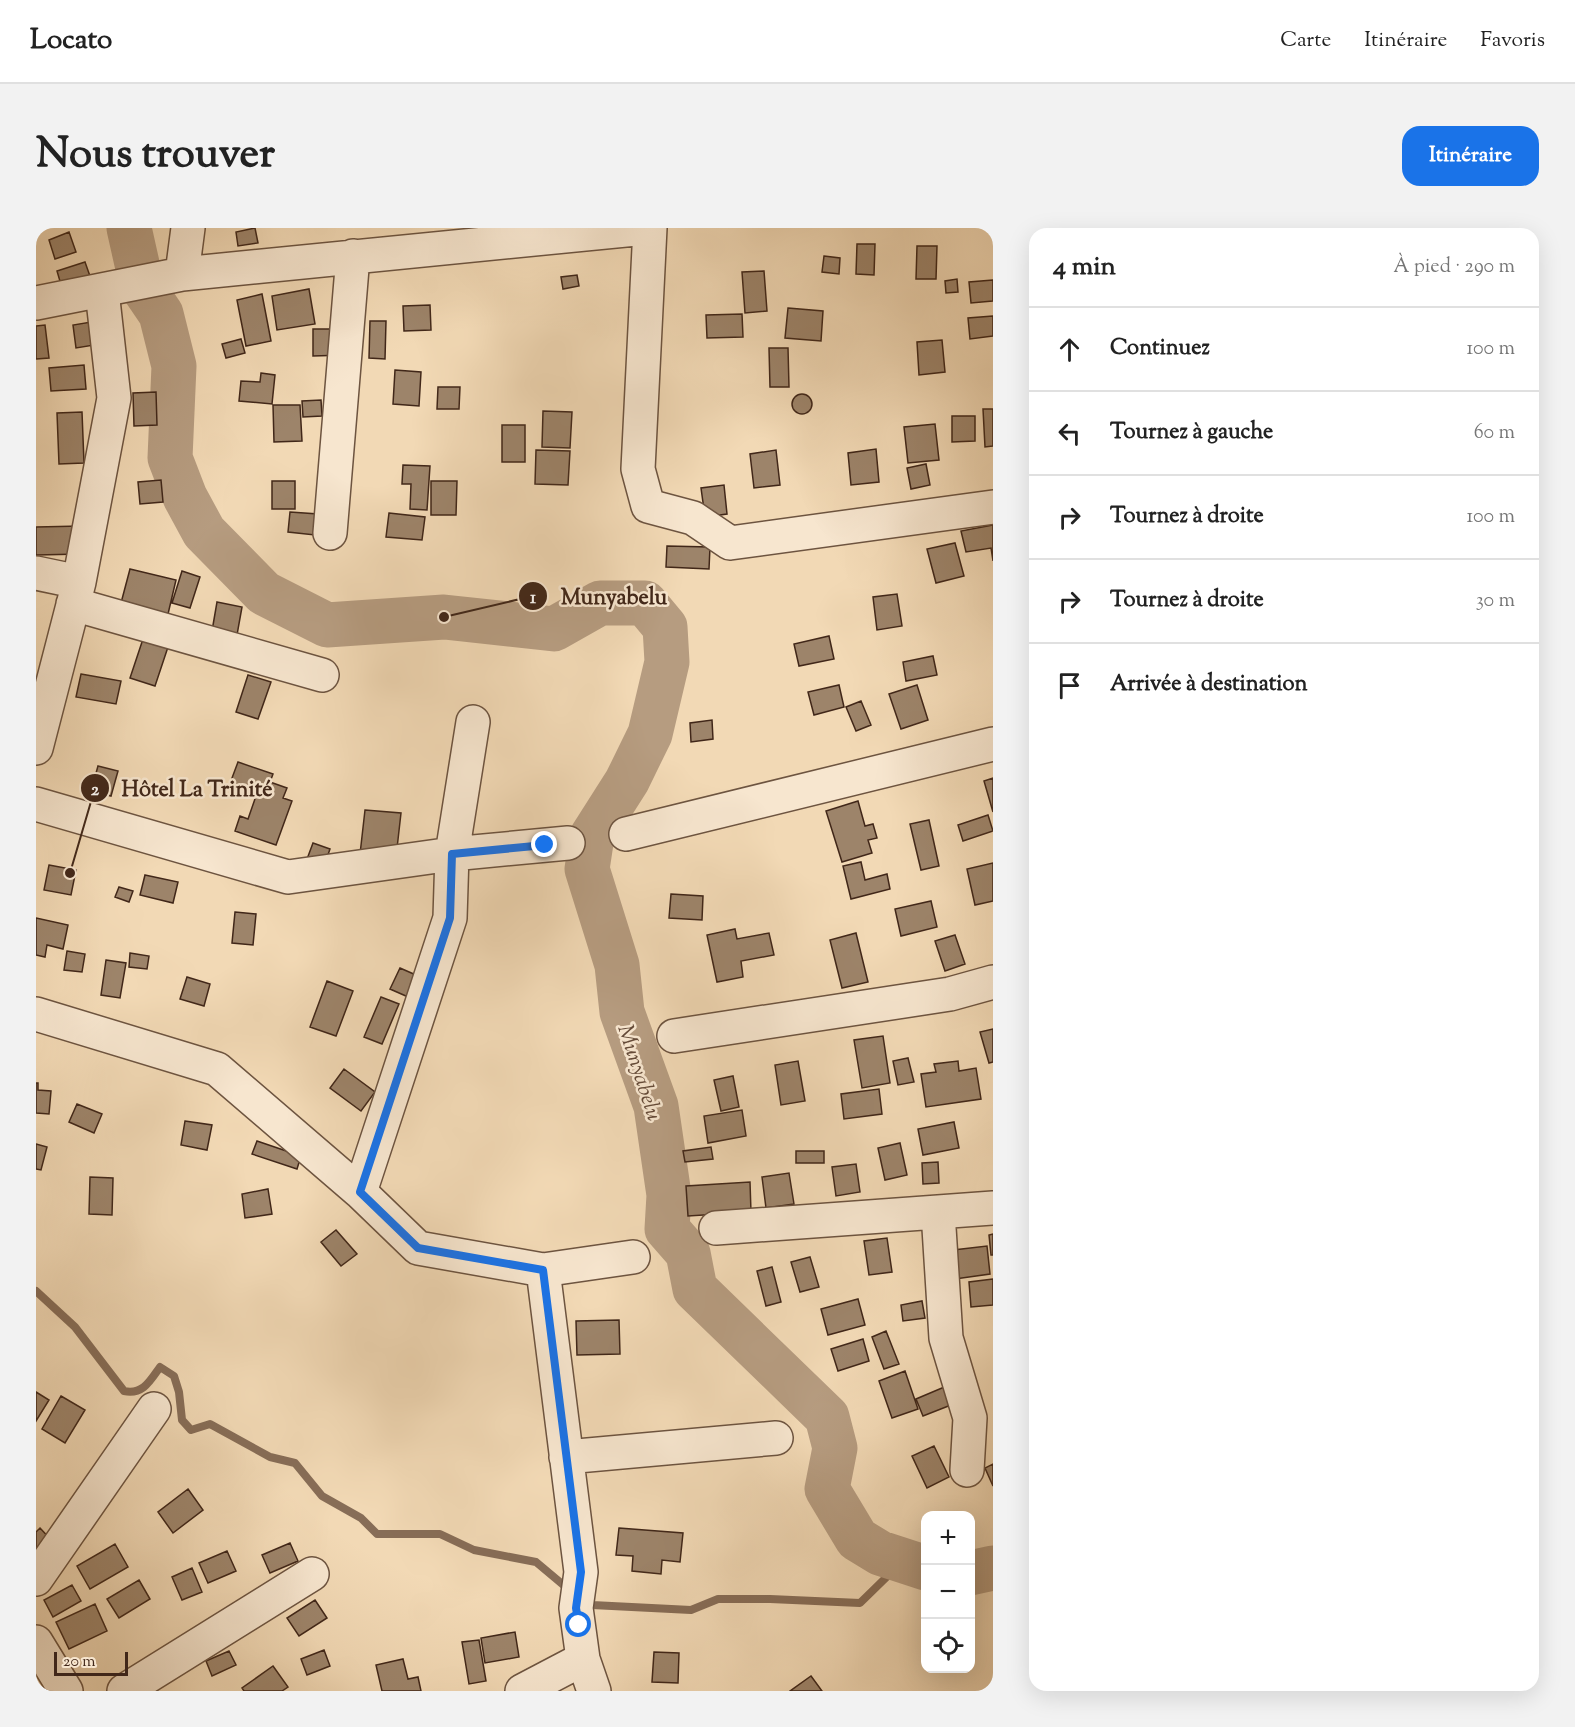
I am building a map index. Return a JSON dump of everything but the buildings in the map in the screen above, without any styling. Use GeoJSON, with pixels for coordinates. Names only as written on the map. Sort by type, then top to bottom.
{"type":"FeatureCollection","features":[{"type":"Feature","properties":{"kind":"street"},"geometry":{"type":"LineString","coordinates":[[168,277],[188,228]]}},
{"type":"Feature","properties":{"kind":"street"},"geometry":{"type":"LineString","coordinates":[[36,303],[168,277],[353,256],[648,228],[638,469],[648,506],[693,518],[730,543],[993,507]]}},
{"type":"Feature","properties":{"kind":"street"},"geometry":{"type":"LineString","coordinates":[[330,533],[353,256]]}},
{"type":"Feature","properties":{"kind":"street"},"geometry":{"type":"LineString","coordinates":[[36,748],[76,593],[114,398],[110,289]]}},
{"type":"Feature","properties":{"kind":"street"},"geometry":{"type":"LineString","coordinates":[[36,573],[76,593],[322,675]]}},
{"type":"Feature","properties":{"kind":"street"},"geometry":{"type":"LineString","coordinates":[[360,1192],[450,918],[452,854],[473,722]]}},
{"type":"Feature","properties":{"kind":"street"},"geometry":{"type":"LineString","coordinates":[[626,834],[993,744]]}},
{"type":"Feature","properties":{"kind":"street"},"geometry":{"type":"LineString","coordinates":[[36,804],[288,878],[452,854],[568,843]]}},
{"type":"Feature","properties":{"kind":"street"},"geometry":{"type":"LineString","coordinates":[[674,1036],[950,994],[993,982]]}},
{"type":"Feature","properties":{"kind":"street"},"geometry":{"type":"LineString","coordinates":[[36,1014],[217,1068],[360,1192],[418,1248],[543,1270],[633,1257]]}},
{"type":"Feature","properties":{"kind":"street"},"geometry":{"type":"LineString","coordinates":[[716,1228],[993,1208]]}},
{"type":"Feature","properties":{"kind":"street"},"geometry":{"type":"LineString","coordinates":[[938,1212],[946,1338],[970,1418],[967,1470]]}},
{"type":"Feature","properties":{"kind":"street"},"geometry":{"type":"LineString","coordinates":[[543,1270],[581,1572],[576,1608],[584,1659],[594,1691]]}},
{"type":"Feature","properties":{"kind":"street"},"geometry":{"type":"LineString","coordinates":[[36,1579],[154,1409]]}},
{"type":"Feature","properties":{"kind":"street"},"geometry":{"type":"LineString","coordinates":[[566,1457],[776,1438]]}},
{"type":"Feature","properties":{"kind":"street"},"geometry":{"type":"LineString","coordinates":[[124,1691],[312,1574]]}},
{"type":"Feature","properties":{"kind":"street"},"geometry":{"type":"LineString","coordinates":[[36,1642],[66,1691]]}},
{"type":"Feature","properties":{"kind":"street"},"geometry":{"type":"LineString","coordinates":[[522,1691],[584,1659]]}},
{"type":"Feature","properties":{"kind":"waterway","name":"Munyabelu"},"geometry":{"type":"LineString","coordinates":[[129,228],[142,286],[161,314],[174,366],[170,458],[185,497],[204,532],[264,593],[327,625],[444,617],[554,629],[600,603],[645,603],[665,627],[667,662],[650,734],[627,781],[592,836],[587,869],[617,965],[622,1012],[656,1106],[669,1195],[667,1229],[688,1253],[695,1289],[827,1417],[835,1448],[827,1489],[857,1539],[880,1553],[921,1566]]}},
{"type":"Feature","properties":{"kind":"waterway"},"geometry":{"type":"LineString","coordinates":[[36,1291],[75,1327],[124,1391],[131,1392],[141,1389],[160,1367],[174,1376],[179,1392],[182,1420],[191,1430],[210,1424],[270,1457],[295,1463],[322,1496],[361,1518],[377,1534],[440,1534],[474,1550],[536,1562],[567,1588]]}},
{"type":"Feature","properties":{"kind":"waterway"},"geometry":{"type":"LineString","coordinates":[[587,1598],[592,1605],[691,1610],[718,1599],[860,1603],[903,1561]]}},
{"type":"Feature","properties":{"kind":"waterway","name":"Munyabelu"},"geometry":{"type":"LineString","coordinates":[[975,1572],[993,1568]]}},
{"type":"Feature","properties":{"kind":"place","name":"Munyabelu"},"geometry":{"type":"Point","coordinates":[444,617]}},
{"type":"Feature","properties":{"kind":"place","name":"Hôtel La Trinité"},"geometry":{"type":"Point","coordinates":[70,873]}},
{"type":"Feature","properties":{"kind":"route"},"geometry":{"type":"LineString","coordinates":[[545,845],[452,854],[450,918],[360,1192],[418,1248],[543,1270],[581,1572],[576,1608],[579,1625]]}}]}
